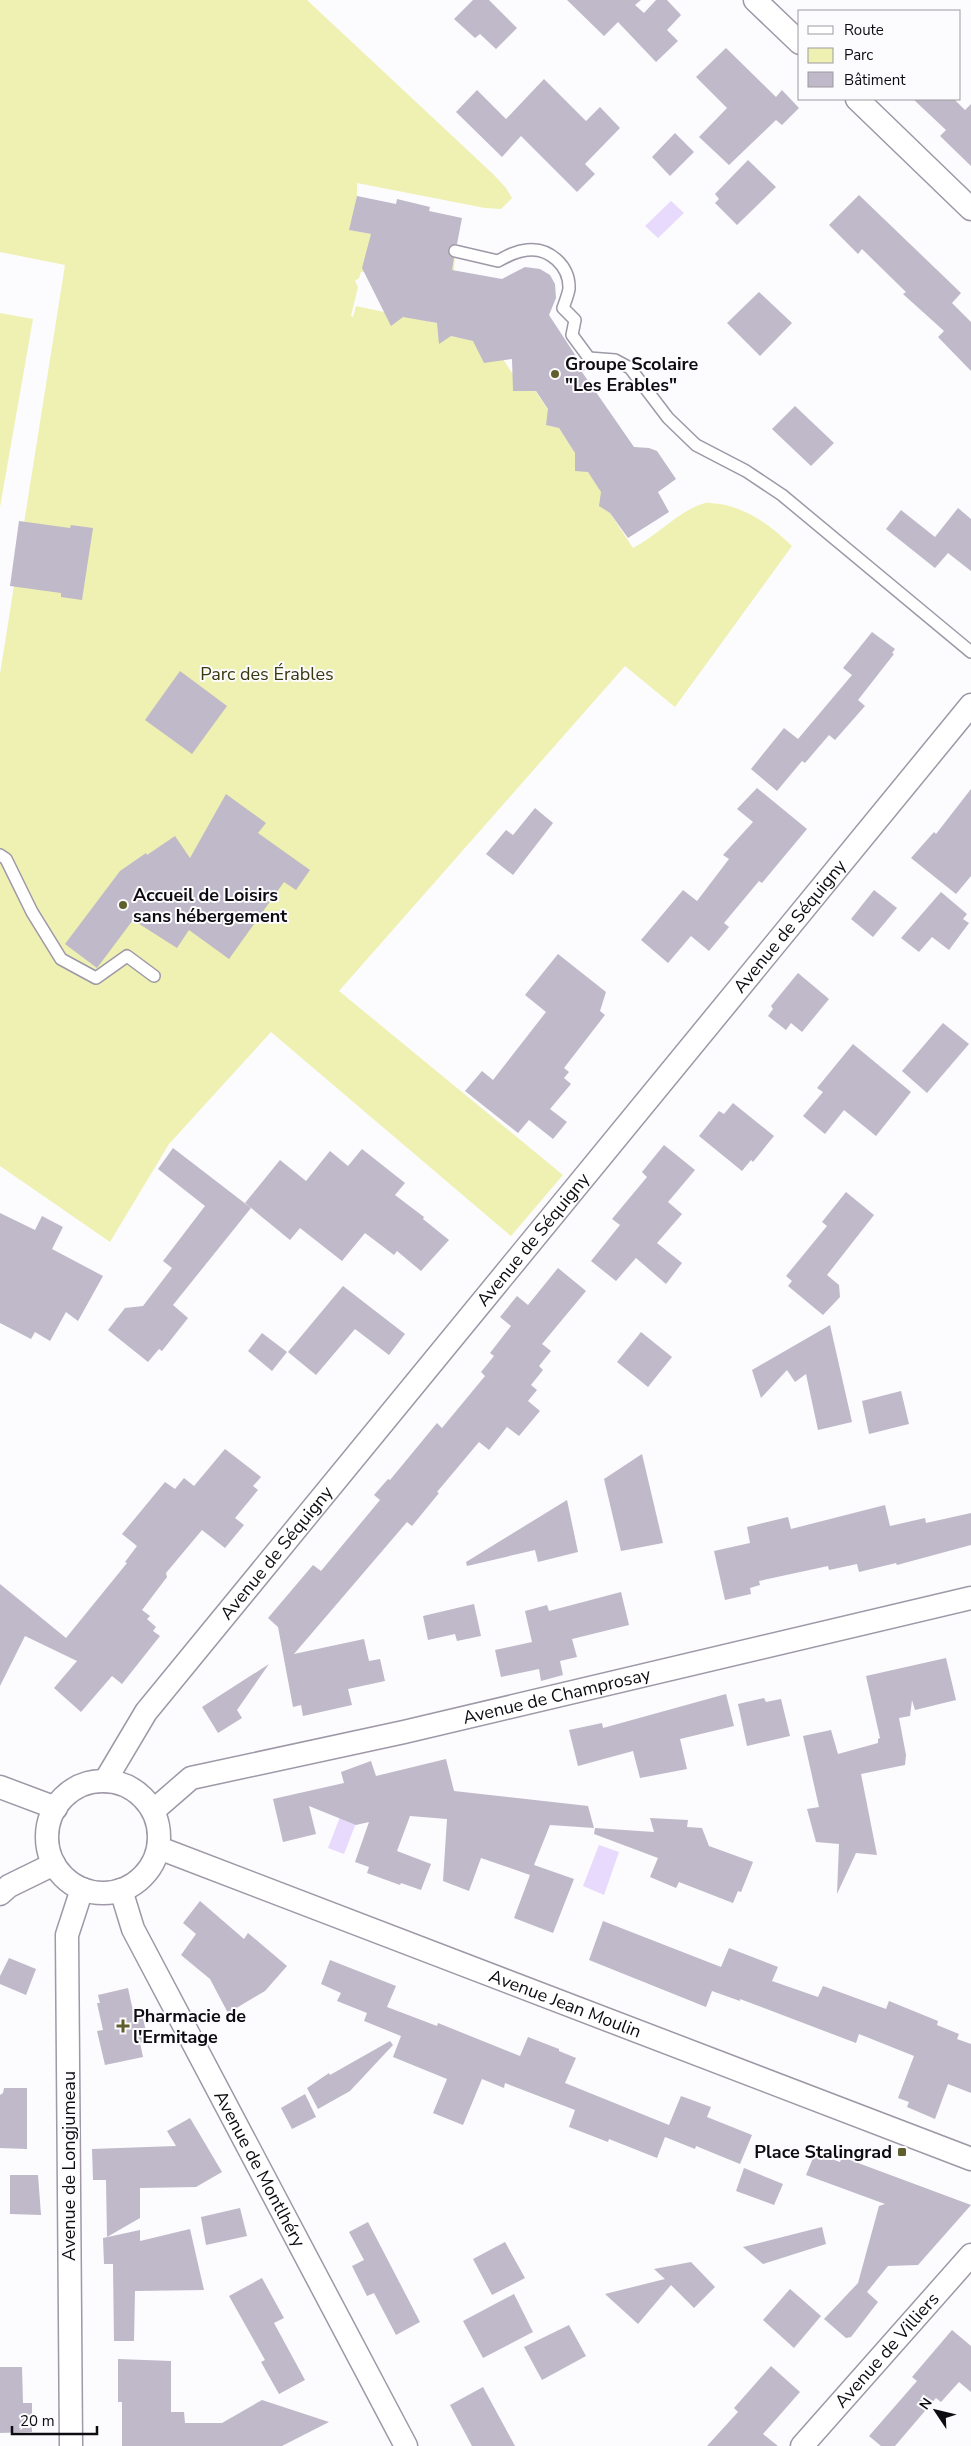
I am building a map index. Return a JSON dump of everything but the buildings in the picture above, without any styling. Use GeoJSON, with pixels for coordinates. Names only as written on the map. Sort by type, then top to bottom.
{"type":"FeatureCollection","features":[{"type":"Feature","properties":{"kind":"street"},"geometry":{"type":"LineString","coordinates":[[755,0],[798,41]]}},
{"type":"Feature","properties":{"kind":"street"},"geometry":{"type":"LineString","coordinates":[[858,100],[971,209]]}},
{"type":"Feature","properties":{"kind":"street","name":"Avenue de Séquigny"},"geometry":{"type":"LineString","coordinates":[[105,1781],[146,1712],[971,705]]}},
{"type":"Feature","properties":{"kind":"street","name":"Avenue de Champrosay"},"geometry":{"type":"LineString","coordinates":[[153,1810],[191,1778],[404,1732],[971,1598]]}},
{"type":"Feature","properties":{"kind":"street"},"geometry":{"type":"LineString","coordinates":[[105,1781],[124,1785],[141,1795],[153,1810],[159,1829],[158,1848],[151,1866],[138,1881],[121,1890],[102,1893],[82,1889],[66,1879],[54,1864],[48,1845],[48,1826],[56,1808],[69,1793],[86,1784],[105,1781]]}},
{"type":"Feature","properties":{"kind":"street"},"geometry":{"type":"LineString","coordinates":[[0,1786],[56,1808]]}},
{"type":"Feature","properties":{"kind":"street","name":"Avenue Jean Moulin"},"geometry":{"type":"LineString","coordinates":[[158,1848],[971,2159]]}},
{"type":"Feature","properties":{"kind":"street"},"geometry":{"type":"LineString","coordinates":[[0,1894],[9,1886],[54,1864]]}},
{"type":"Feature","properties":{"kind":"street","name":"Avenue de Longjumeau"},"geometry":{"type":"LineString","coordinates":[[71,2446],[67,1935],[82,1889]]}},
{"type":"Feature","properties":{"kind":"street","name":"Avenue de Montlhéry"},"geometry":{"type":"LineString","coordinates":[[121,1890],[133,1929],[406,2446]]}},
{"type":"Feature","properties":{"kind":"street","name":"Avenue de Villiers"},"geometry":{"type":"LineString","coordinates":[[802,2446],[971,2255]]}},
{"type":"Feature","properties":{"kind":"lane"},"geometry":{"type":"LineString","coordinates":[[456,251],[498,261],[512,253],[538,250],[546,252],[559,262],[565,269],[569,289],[563,308],[575,320],[572,335],[589,358],[615,360],[630,368],[668,418],[696,445],[746,470],[782,495],[971,652]]}},
{"type":"Feature","properties":{"kind":"lane"},"geometry":{"type":"LineString","coordinates":[[2,861],[61,959],[96,978],[127,956],[154,976]]}},
{"type":"Feature","properties":{"kind":"green space","name":"Parc des Érables"},"geometry":{"type":"Polygon","coordinates":[[[0,0],[307,0],[493,174],[506,188],[512,198],[501,209],[485,208],[357,183],[357,196],[350,230],[455,251],[454,273],[361,272],[359,278],[355,281],[358,287],[351,316],[353,317],[356,306],[440,324],[451,336],[483,343],[480,355],[484,361],[501,356],[516,379],[513,387],[532,386],[551,414],[547,424],[553,427],[557,425],[579,459],[576,469],[580,471],[587,470],[604,496],[600,500],[601,507],[608,510],[633,548],[686,512],[707,503],[731,506],[750,514],[768,525],[792,546],[675,707],[625,666],[339,991],[563,1175],[511,1236],[271,1032],[169,1144],[110,1242],[0,1166],[0,674],[65,265],[0,252],[0,0]]]}},
{"type":"Feature","properties":{"kind":"green space"},"geometry":{"type":"Polygon","coordinates":[[[0,313],[33,319],[0,507],[0,313]]]}},
{"type":"Feature","properties":{"kind":"shaded area"},"geometry":{"type":"Polygon","coordinates":[[[671,201],[684,213],[658,238],[645,226],[671,201]]]}},
{"type":"Feature","properties":{"kind":"shaded area"},"geometry":{"type":"Polygon","coordinates":[[[340,1817],[356,1823],[344,1854],[328,1848],[340,1817]]]}},
{"type":"Feature","properties":{"kind":"shaded area"},"geometry":{"type":"Polygon","coordinates":[[[599,1845],[619,1852],[604,1895],[583,1886],[599,1845]]]}},
{"type":"Feature","properties":{"kind":"place","name":"Groupe Scolaire \"Les Erables\""},"geometry":{"type":"Point","coordinates":[555,374]}},
{"type":"Feature","properties":{"kind":"place","name":"Accueil de Loisirs sans hébergement"},"geometry":{"type":"Point","coordinates":[123,905]}},
{"type":"Feature","properties":{"kind":"place","name":"Pharmacie de l'Ermitage"},"geometry":{"type":"Point","coordinates":[123,2026]}},
{"type":"Feature","properties":{"kind":"place","name":"Place Stalingrad"},"geometry":{"type":"Point","coordinates":[902,2152]}}]}
